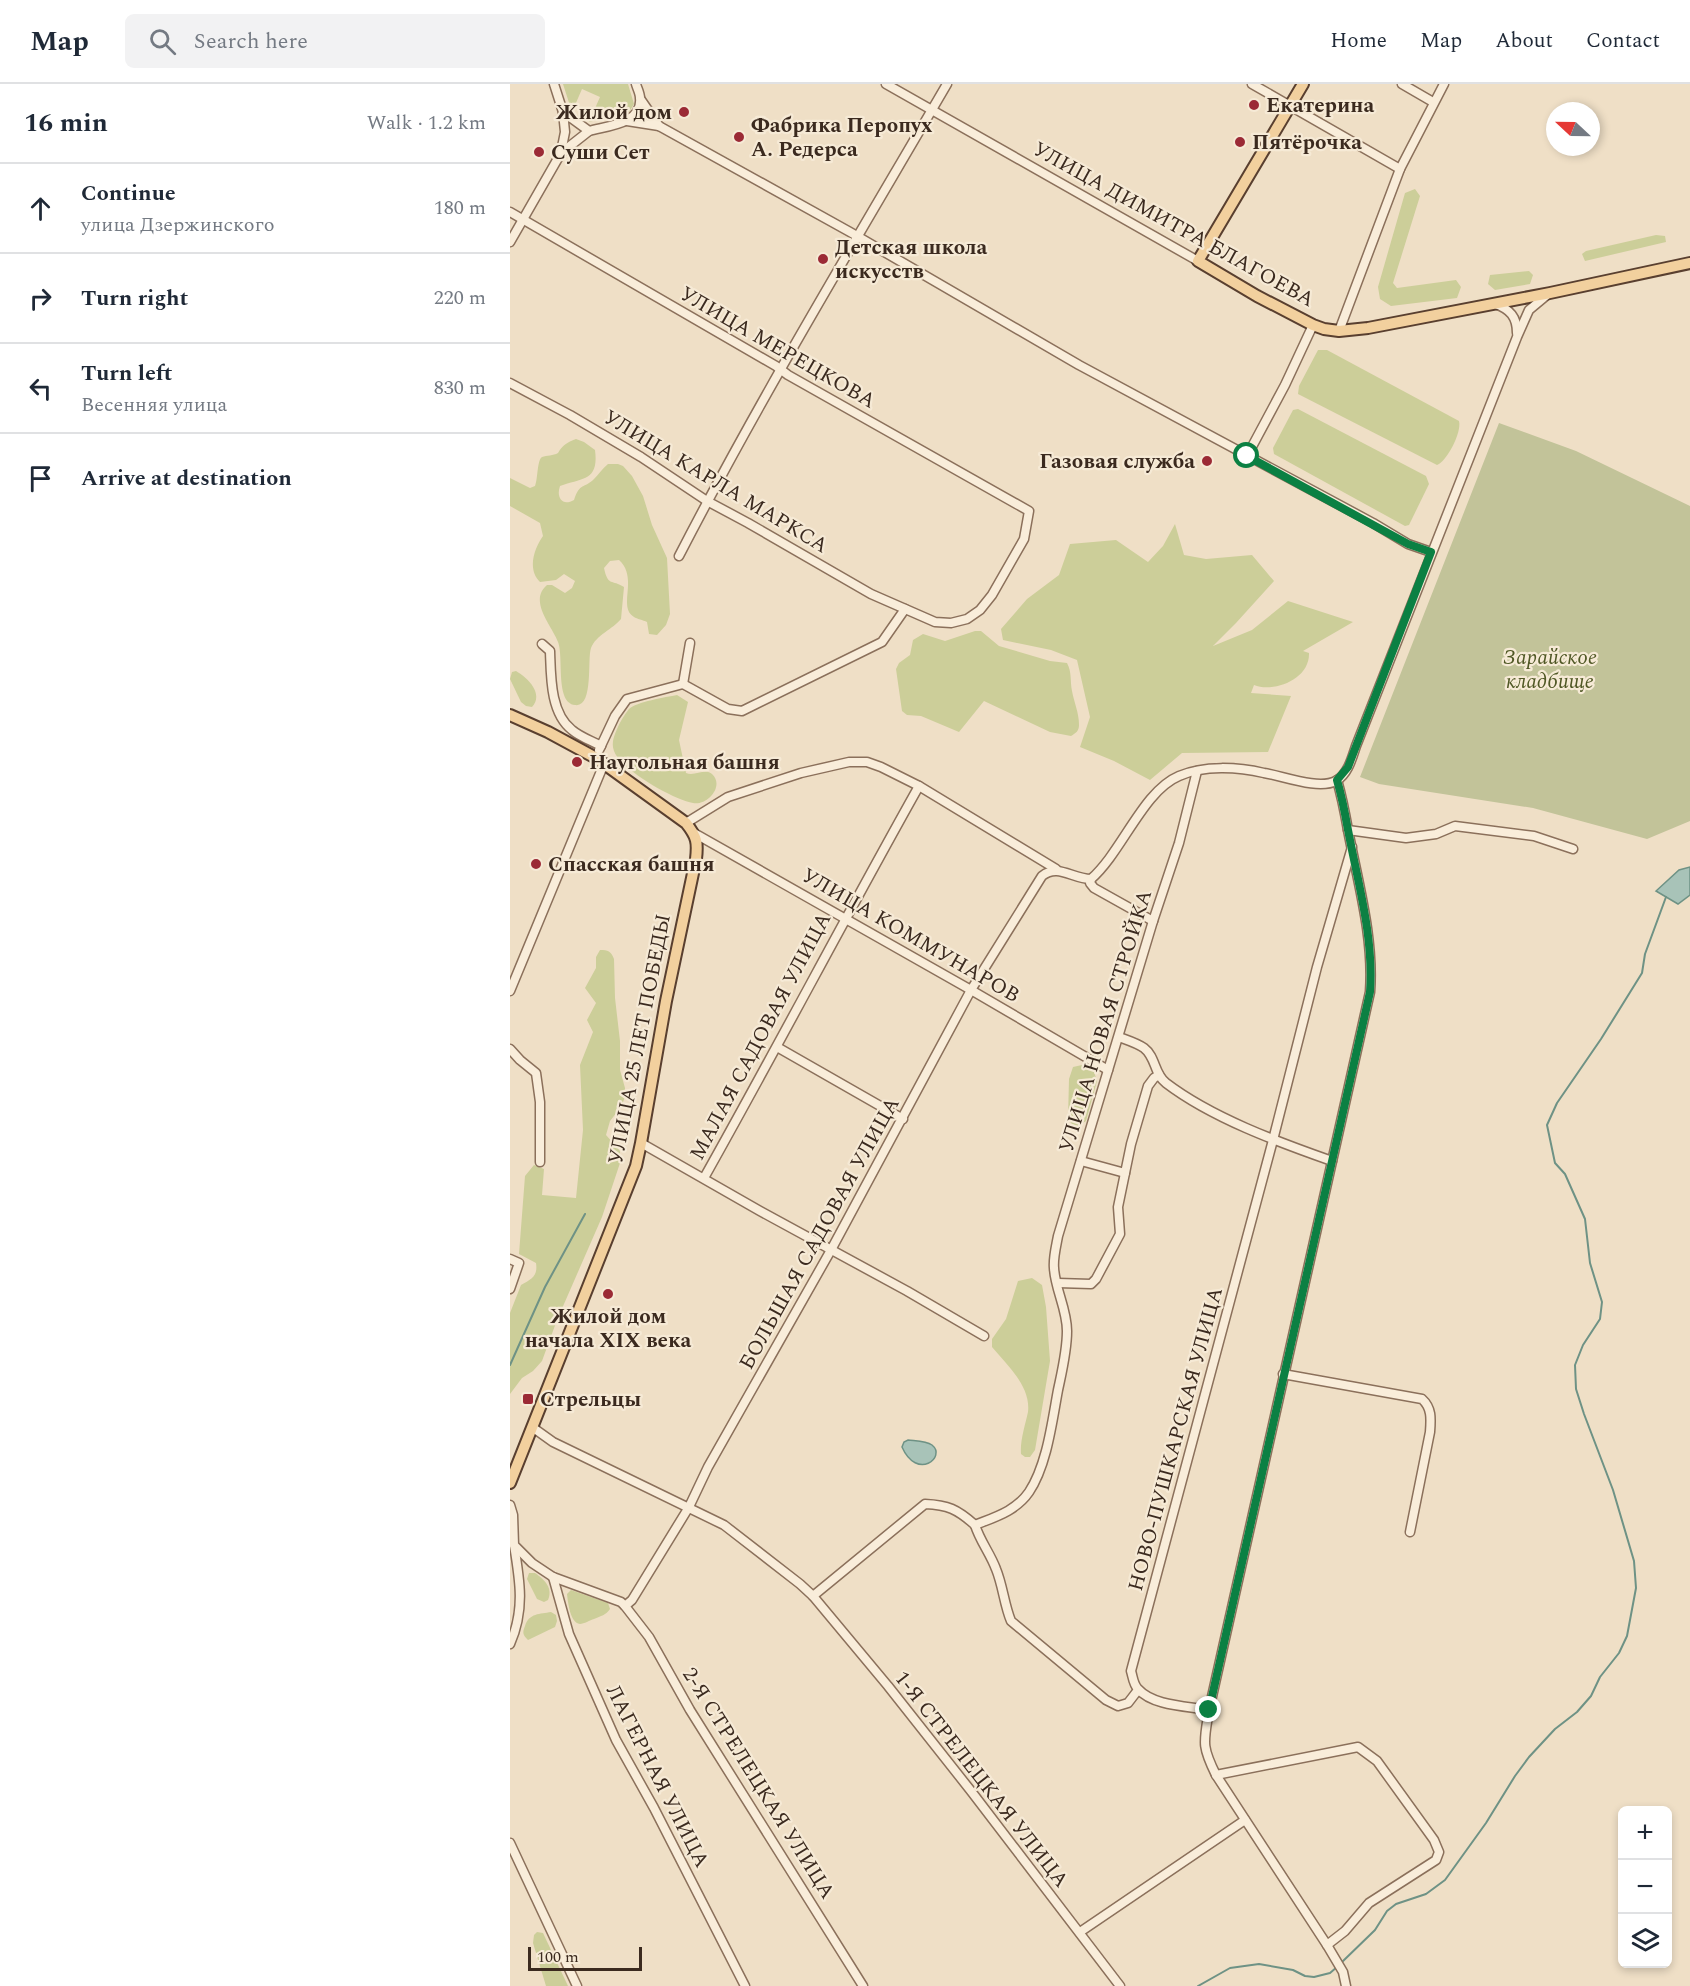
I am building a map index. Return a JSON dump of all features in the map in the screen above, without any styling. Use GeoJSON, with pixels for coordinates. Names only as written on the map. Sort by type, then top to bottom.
{"type":"FeatureCollection","features":[{"type":"Feature","properties":{"kind":"main road"},"geometry":{"type":"LineString","coordinates":[[1198,261],[1303,84]]}},
{"type":"Feature","properties":{"kind":"main road","name":"УЛИЦА ДИМИТРА БЛАГОЕВА"},"geometry":{"type":"LineString","coordinates":[[1198,261],[1257,296],[1313,325],[1339,331],[1368,328],[1550,294],[1690,263]]}},
{"type":"Feature","properties":{"kind":"main road"},"geometry":{"type":"LineString","coordinates":[[510,715],[558,737],[599,760],[686,822],[694,833]]}},
{"type":"Feature","properties":{"kind":"main road","name":"УЛИЦА 25 ЛЕТ ПОБЕДЫ"},"geometry":{"type":"LineString","coordinates":[[510,1484],[632,1177],[641,1143],[668,990],[696,859],[698,843],[694,833]]}},
{"type":"Feature","properties":{"kind":"street"},"geometry":{"type":"LineString","coordinates":[[510,243],[561,153],[565,132],[563,112],[554,84]]}},
{"type":"Feature","properties":{"kind":"street"},"geometry":{"type":"LineString","coordinates":[[636,84],[641,100],[659,126]]}},
{"type":"Feature","properties":{"kind":"street","name":"УЛИЦА ДИМИТРА БЛАГОЕВА"},"geometry":{"type":"LineString","coordinates":[[886,84],[1198,261]]}},
{"type":"Feature","properties":{"kind":"street"},"geometry":{"type":"LineString","coordinates":[[680,556],[707,501],[781,369],[947,84]]}},
{"type":"Feature","properties":{"kind":"street"},"geometry":{"type":"LineString","coordinates":[[1252,84],[1400,169]]}},
{"type":"Feature","properties":{"kind":"street"},"geometry":{"type":"LineString","coordinates":[[1402,84],[1433,102]]}},
{"type":"Feature","properties":{"kind":"street"},"geometry":{"type":"LineString","coordinates":[[1339,331],[1400,169],[1444,84]]}},
{"type":"Feature","properties":{"kind":"street"},"geometry":{"type":"LineString","coordinates":[[627,121],[636,112],[641,100]]}},
{"type":"Feature","properties":{"kind":"street"},"geometry":{"type":"LineString","coordinates":[[563,112],[589,131]]}},
{"type":"Feature","properties":{"kind":"street"},"geometry":{"type":"LineString","coordinates":[[561,153],[589,131],[627,121],[659,126],[858,237],[1079,366],[1408,544],[1431,552]]}},
{"type":"Feature","properties":{"kind":"street","name":"УЛИЦА МЕРЕЦКОВА"},"geometry":{"type":"LineString","coordinates":[[510,212],[1029,511]]}},
{"type":"Feature","properties":{"kind":"street"},"geometry":{"type":"LineString","coordinates":[[1153,921],[1094,888],[1090,883],[1157,790],[1173,778],[1197,771],[1246,770],[1327,783],[1337,780],[1348,767],[1517,337],[1529,310],[1550,294]]}},
{"type":"Feature","properties":{"kind":"street"},"geometry":{"type":"LineString","coordinates":[[1494,304],[1509,310],[1513,315],[1517,324],[1517,337]]}},
{"type":"Feature","properties":{"kind":"street"},"geometry":{"type":"LineString","coordinates":[[1247,456],[1285,385],[1313,325]]}},
{"type":"Feature","properties":{"kind":"street","name":"УЛИЦА КАРЛА МАРКСА"},"geometry":{"type":"LineString","coordinates":[[510,383],[570,414],[707,501],[871,594],[935,622],[951,623],[967,619],[980,610],[992,595],[1024,539],[1029,511]]}},
{"type":"Feature","properties":{"kind":"street"},"geometry":{"type":"LineString","coordinates":[[510,991],[602,771],[599,760],[601,746],[615,716],[627,699],[683,684],[728,710],[742,711],[882,642],[905,609]]}},
{"type":"Feature","properties":{"kind":"street"},"geometry":{"type":"LineString","coordinates":[[542,644],[550,651],[552,696],[560,713],[571,730],[601,746]]}},
{"type":"Feature","properties":{"kind":"street"},"geometry":{"type":"LineString","coordinates":[[683,684],[690,644]]}},
{"type":"Feature","properties":{"kind":"street"},"geometry":{"type":"LineString","coordinates":[[686,822],[728,796],[801,773],[849,762],[867,762],[919,786],[1056,869],[1083,879],[1091,879]]}},
{"type":"Feature","properties":{"kind":"street","name":"УЛИЦА НОВАЯ СТРОЙКА"},"geometry":{"type":"LineString","coordinates":[[975,1525],[1004,1514],[1014,1507],[1029,1493],[1041,1467],[1066,1350],[1067,1330],[1054,1271],[1058,1236],[1153,921],[1179,843],[1197,771]]}},
{"type":"Feature","properties":{"kind":"street"},"geometry":{"type":"LineString","coordinates":[[1337,780],[1345,804],[1371,959],[1370,992],[1283,1374],[1209,1710],[1204,1744],[1206,1755],[1216,1775],[1327,1945],[1342,1970],[1346,1986]]}},
{"type":"Feature","properties":{"kind":"street","name":"МАЛАЯ САДОВАЯ УЛИЦА"},"geometry":{"type":"LineString","coordinates":[[704,1178],[919,786]]}},
{"type":"Feature","properties":{"kind":"street"},"geometry":{"type":"LineString","coordinates":[[1348,830],[1406,837],[1436,834],[1455,826],[1534,836],[1573,849]]}},
{"type":"Feature","properties":{"kind":"street","name":"УЛИЦА КОММУНАРОВ"},"geometry":{"type":"LineString","coordinates":[[694,833],[1108,1070]]}},
{"type":"Feature","properties":{"kind":"street","name":"НОВО-ПУШКАРСКАЯ УЛИЦА"},"geometry":{"type":"LineString","coordinates":[[1138,1690],[1131,1671],[1317,967],[1352,846]]}},
{"type":"Feature","properties":{"kind":"street","name":"БОЛЬШАЯ САДОВАЯ УЛИЦА"},"geometry":{"type":"LineString","coordinates":[[623,1604],[632,1600],[689,1507],[708,1467],[831,1250],[971,990],[1042,876],[1056,869]]}},
{"type":"Feature","properties":{"kind":"street"},"geometry":{"type":"LineString","coordinates":[[1119,1037],[1146,1049],[1164,1082],[1207,1108],[1273,1140],[1332,1161]]}},
{"type":"Feature","properties":{"kind":"street"},"geometry":{"type":"LineString","coordinates":[[777,1047],[903,1119]]}},
{"type":"Feature","properties":{"kind":"street"},"geometry":{"type":"LineString","coordinates":[[510,1049],[536,1073],[540,1102],[540,1162]]}},
{"type":"Feature","properties":{"kind":"street"},"geometry":{"type":"LineString","coordinates":[[1058,1283],[1091,1284],[1096,1279],[1120,1234],[1118,1208],[1125,1173],[1148,1086],[1154,1078],[1159,1076]]}},
{"type":"Feature","properties":{"kind":"street"},"geometry":{"type":"LineString","coordinates":[[641,1143],[984,1336]]}},
{"type":"Feature","properties":{"kind":"street"},"geometry":{"type":"LineString","coordinates":[[1081,1161],[1125,1173]]}},
{"type":"Feature","properties":{"kind":"street"},"geometry":{"type":"LineString","coordinates":[[510,1259],[519,1263],[510,1290]]}},
{"type":"Feature","properties":{"kind":"street"},"geometry":{"type":"LineString","coordinates":[[1283,1374],[1422,1399],[1427,1403],[1431,1416],[1430,1432],[1410,1532]]}},
{"type":"Feature","properties":{"kind":"street","name":"1-Я СТРЕЛЕЦКАЯ УЛИЦА"},"geometry":{"type":"LineString","coordinates":[[532,1426],[553,1442],[724,1525],[813,1596],[888,1686],[1120,1986]]}},
{"type":"Feature","properties":{"kind":"street"},"geometry":{"type":"LineString","coordinates":[[813,1596],[925,1504],[944,1505],[956,1509],[975,1525],[996,1569],[1011,1621],[1106,1700],[1118,1706],[1128,1703],[1138,1690],[1156,1700],[1209,1710]]}},
{"type":"Feature","properties":{"kind":"street"},"geometry":{"type":"LineString","coordinates":[[510,1505],[520,1585],[518,1623],[510,1644]]}},
{"type":"Feature","properties":{"kind":"street"},"geometry":{"type":"LineString","coordinates":[[514,1545],[532,1563],[554,1577],[623,1604]]}},
{"type":"Feature","properties":{"kind":"street","name":"ЛАГЕРНАЯ УЛИЦА"},"geometry":{"type":"LineString","coordinates":[[554,1577],[569,1634],[616,1740],[654,1808],[745,1986]]}},
{"type":"Feature","properties":{"kind":"street","name":"2-Я СТРЕЛЕЦКАЯ УЛИЦА"},"geometry":{"type":"LineString","coordinates":[[623,1604],[649,1637],[690,1710],[863,1986]]}},
{"type":"Feature","properties":{"kind":"street"},"geometry":{"type":"LineString","coordinates":[[1216,1775],[1358,1747],[1377,1761],[1434,1840],[1439,1852],[1431,1865],[1368,1903],[1345,1931],[1327,1945]]}},
{"type":"Feature","properties":{"kind":"street"},"geometry":{"type":"LineString","coordinates":[[1080,1932],[1245,1820]]}},
{"type":"Feature","properties":{"kind":"street"},"geometry":{"type":"LineString","coordinates":[[510,1843],[577,1986]]}},
{"type":"Feature","properties":{"kind":"green space"},"geometry":{"type":"Polygon","coordinates":[[[563,84],[628,84],[634,104],[629,112],[589,122],[600,97],[582,89],[572,112],[563,84]]]}},
{"type":"Feature","properties":{"kind":"green space"},"geometry":{"type":"Polygon","coordinates":[[[1415,189],[1420,196],[1393,283],[1397,288],[1456,280],[1461,287],[1457,298],[1391,306],[1380,299],[1378,287],[1405,193],[1415,189]]]}},
{"type":"Feature","properties":{"kind":"green space"},"geometry":{"type":"Polygon","coordinates":[[[1656,235],[1665,236],[1666,242],[1585,261],[1582,254],[1586,251],[1656,235]]]}},
{"type":"Feature","properties":{"kind":"green space"},"geometry":{"type":"Polygon","coordinates":[[[1529,271],[1533,275],[1530,284],[1495,290],[1488,284],[1490,275],[1529,271]]]}},
{"type":"Feature","properties":{"kind":"green space"},"geometry":{"type":"Polygon","coordinates":[[[1318,350],[1327,350],[1459,421],[1456,439],[1445,458],[1437,465],[1298,394],[1299,386],[1318,350]]]}},
{"type":"Feature","properties":{"kind":"green space"},"geometry":{"type":"Polygon","coordinates":[[[1298,409],[1426,476],[1429,484],[1409,525],[1405,526],[1274,454],[1273,448],[1293,410],[1298,409]]]}},
{"type":"Feature","properties":{"kind":"green space","name":"Зарайское кладбище"},"geometry":{"type":"Polygon","coordinates":[[[1499,423],[1576,451],[1690,506],[1690,821],[1647,839],[1533,808],[1379,784],[1360,777],[1499,423]]]}},
{"type":"Feature","properties":{"kind":"green space"},"geometry":{"type":"Polygon","coordinates":[[[576,439],[595,450],[596,460],[592,473],[588,477],[560,486],[561,500],[570,502],[574,500],[580,488],[591,482],[608,464],[623,466],[632,476],[643,496],[652,525],[667,558],[670,614],[666,625],[657,635],[649,634],[647,622],[635,618],[629,612],[625,567],[619,560],[610,561],[604,568],[607,578],[624,587],[621,619],[593,643],[585,699],[581,704],[575,705],[569,702],[562,688],[560,649],[543,614],[540,598],[547,585],[552,585],[565,593],[572,588],[575,581],[564,574],[556,580],[540,582],[536,577],[533,559],[543,536],[540,523],[510,506],[510,478],[530,488],[535,486],[540,459],[558,453],[565,444],[576,439]]]}},
{"type":"Feature","properties":{"kind":"green space"},"geometry":{"type":"Polygon","coordinates":[[[1175,524],[1184,555],[1206,559],[1252,555],[1274,581],[1213,646],[1252,630],[1288,601],[1353,622],[1303,651],[1309,653],[1308,662],[1304,671],[1297,677],[1280,686],[1254,685],[1251,693],[1291,696],[1268,752],[1182,753],[1150,780],[1114,761],[1080,747],[1090,717],[1077,660],[1051,650],[1003,640],[1001,629],[1027,599],[1059,575],[1070,544],[1116,540],[1148,562],[1163,546],[1175,524]]]}},
{"type":"Feature","properties":{"kind":"green space"},"geometry":{"type":"Polygon","coordinates":[[[981,631],[999,646],[1050,661],[1067,663],[1079,721],[1076,733],[1071,736],[1050,732],[984,701],[959,732],[921,716],[907,715],[902,711],[896,669],[899,663],[910,655],[913,640],[923,634],[945,641],[981,631]]]}},
{"type":"Feature","properties":{"kind":"green space"},"geometry":{"type":"Polygon","coordinates":[[[516,671],[533,687],[536,697],[532,707],[521,702],[510,679],[512,672],[516,671]]]}},
{"type":"Feature","properties":{"kind":"green space"},"geometry":{"type":"Polygon","coordinates":[[[677,695],[688,702],[679,740],[686,773],[709,772],[716,784],[713,794],[698,803],[684,801],[649,783],[626,766],[618,758],[613,748],[616,732],[629,709],[644,702],[677,695]]]}},
{"type":"Feature","properties":{"kind":"green space"},"geometry":{"type":"Polygon","coordinates":[[[600,950],[609,952],[614,959],[620,1070],[625,1097],[621,1107],[610,1121],[606,1135],[620,1151],[620,1163],[602,1217],[557,1320],[542,1361],[522,1378],[510,1394],[510,1313],[521,1285],[533,1277],[536,1271],[536,1263],[519,1254],[525,1176],[534,1165],[544,1169],[542,1195],[576,1198],[583,1130],[580,1065],[593,1032],[587,1020],[596,1003],[585,988],[596,968],[596,957],[600,950]]]}},
{"type":"Feature","properties":{"kind":"green space"},"geometry":{"type":"Polygon","coordinates":[[[1082,1065],[1094,1072],[1097,1081],[1086,1121],[1078,1126],[1072,1124],[1068,1119],[1069,1079],[1073,1067],[1082,1065]]]}},
{"type":"Feature","properties":{"kind":"green space"},"geometry":{"type":"Polygon","coordinates":[[[1032,1278],[1042,1285],[1050,1361],[1035,1450],[1030,1457],[1025,1457],[1021,1454],[1021,1449],[1028,1412],[1026,1393],[1017,1376],[992,1347],[992,1339],[1006,1319],[1018,1281],[1032,1278]]]}},
{"type":"Feature","properties":{"kind":"green space"},"geometry":{"type":"Polygon","coordinates":[[[529,1573],[535,1573],[547,1585],[548,1600],[544,1602],[537,1599],[527,1579],[529,1573]]]}},
{"type":"Feature","properties":{"kind":"green space"},"geometry":{"type":"Polygon","coordinates":[[[571,1590],[608,1603],[610,1609],[599,1617],[582,1624],[577,1623],[572,1616],[568,1602],[567,1594],[571,1590]]]}},
{"type":"Feature","properties":{"kind":"green space"},"geometry":{"type":"Polygon","coordinates":[[[551,1612],[556,1615],[555,1627],[528,1640],[523,1632],[529,1619],[535,1615],[551,1612]]]}},
{"type":"Feature","properties":{"kind":"green space"},"geometry":{"type":"Polygon","coordinates":[[[537,1932],[543,1933],[568,1986],[546,1986],[533,1943],[537,1932]]]}},
{"type":"Feature","properties":{"kind":"shaded area"},"geometry":{"type":"Polygon","coordinates":[[[1690,867],[1690,895],[1678,904],[1656,891],[1679,870],[1690,867]]]}},
{"type":"Feature","properties":{"kind":"shaded area"},"geometry":{"type":"Polygon","coordinates":[[[908,1440],[932,1445],[936,1450],[933,1460],[922,1464],[915,1463],[902,1447],[908,1440]]]}},
{"type":"Feature","properties":{"kind":"waterway"},"geometry":{"type":"LineString","coordinates":[[1341,1963],[1375,1930],[1387,1911],[1396,1904],[1426,1894],[1445,1880],[1529,1757],[1591,1696],[1600,1677],[1619,1653],[1627,1636],[1636,1588],[1634,1561],[1613,1490],[1576,1389],[1575,1365],[1583,1345],[1600,1319],[1602,1302],[1590,1263],[1585,1219],[1565,1174],[1555,1163],[1547,1125],[1557,1103],[1601,1039],[1642,973],[1645,954],[1666,897]]}},
{"type":"Feature","properties":{"kind":"waterway"},"geometry":{"type":"LineString","coordinates":[[510,1365],[545,1287],[585,1214]]}},
{"type":"Feature","properties":{"kind":"waterway"},"geometry":{"type":"LineString","coordinates":[[1198,1986],[1230,1968],[1259,1964],[1293,1970],[1305,1976],[1314,1977],[1330,1973],[1337,1967]]}},
{"type":"Feature","properties":{"kind":"place","name":"Екатерина"},"geometry":{"type":"Point","coordinates":[1254,105]}},
{"type":"Feature","properties":{"kind":"place","name":"Жилой дом"},"geometry":{"type":"Point","coordinates":[684,112]}},
{"type":"Feature","properties":{"kind":"place","name":"Фабрика Перопух А. Редерса"},"geometry":{"type":"Point","coordinates":[739,137]}},
{"type":"Feature","properties":{"kind":"place","name":"Пятёрочка"},"geometry":{"type":"Point","coordinates":[1240,142]}},
{"type":"Feature","properties":{"kind":"place","name":"Суши Сет"},"geometry":{"type":"Point","coordinates":[539,152]}},
{"type":"Feature","properties":{"kind":"place","name":"Детская школа искусств"},"geometry":{"type":"Point","coordinates":[823,259]}},
{"type":"Feature","properties":{"kind":"place","name":"Газовая служба"},"geometry":{"type":"Point","coordinates":[1207,461]}},
{"type":"Feature","properties":{"kind":"place","name":"Наугольная башня"},"geometry":{"type":"Point","coordinates":[577,762]}},
{"type":"Feature","properties":{"kind":"place","name":"Спасская башня"},"geometry":{"type":"Point","coordinates":[536,864]}},
{"type":"Feature","properties":{"kind":"place","name":"Жилой дом начала XIX века"},"geometry":{"type":"Point","coordinates":[608,1294]}},
{"type":"Feature","properties":{"kind":"place","name":"Стрельцы"},"geometry":{"type":"Point","coordinates":[528,1399]}},
{"type":"Feature","properties":{"kind":"route"},"geometry":{"type":"LineString","coordinates":[[1209,1710],[1370,992],[1371,959],[1345,804],[1337,780],[1348,767],[1431,552],[1408,544],[1247,456]]}}]}
